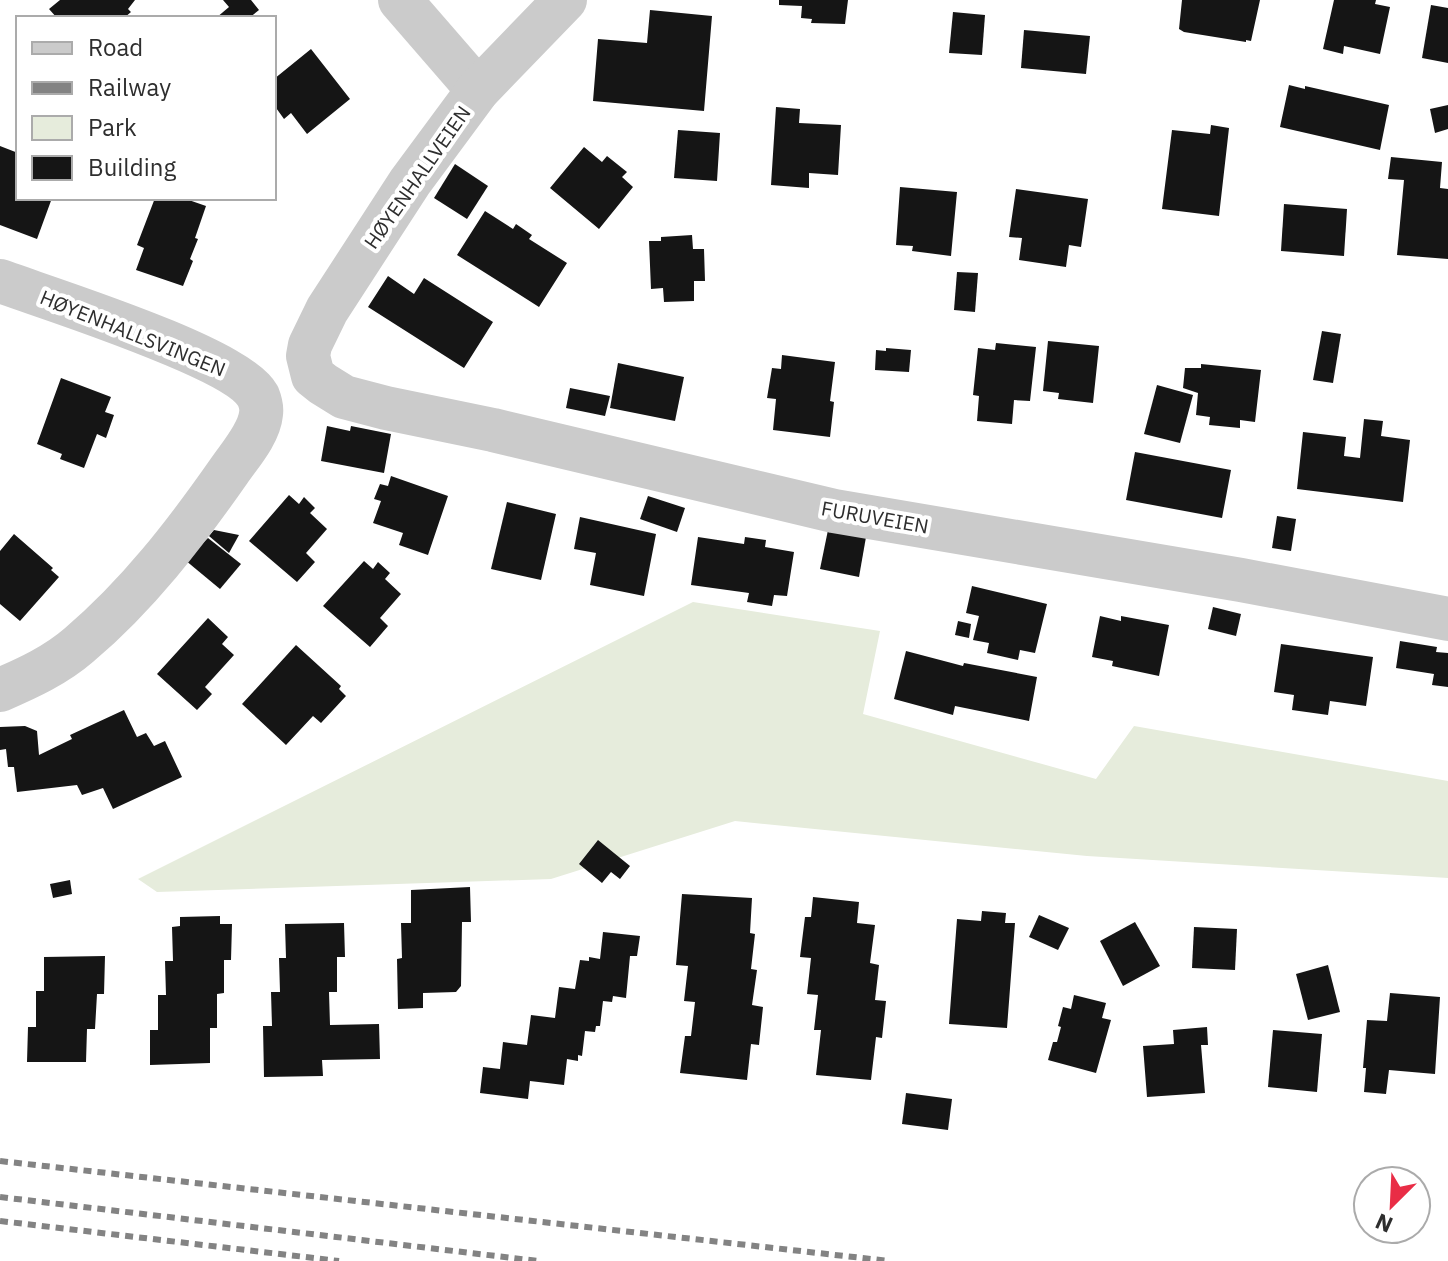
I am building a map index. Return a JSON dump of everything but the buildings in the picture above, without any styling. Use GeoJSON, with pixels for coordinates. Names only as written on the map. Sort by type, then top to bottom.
{"type":"FeatureCollection","features":[{"type":"Feature","properties":{"kind":"street"},"geometry":{"type":"LineString","coordinates":[[400,0],[478,90]]}},
{"type":"Feature","properties":{"kind":"street","name":"HØYENHALLVEIEN"},"geometry":{"type":"LineString","coordinates":[[313,376],[308,356],[310,345],[327,310],[410,182],[478,90],[565,0]]}},
{"type":"Feature","properties":{"kind":"street","name":"HØYENHALLSVINGEN"},"geometry":{"type":"LineString","coordinates":[[0,281],[162,340],[232,372],[248,383],[259,397],[261,415],[242,452],[199,514],[110,618],[77,647],[32,676],[0,690]]}},
{"type":"Feature","properties":{"kind":"street","name":"FURUVEIEN"},"geometry":{"type":"LineString","coordinates":[[313,376],[344,397],[386,408],[493,430],[834,511],[1241,580],[1448,619]]}},
{"type":"Feature","properties":{"kind":"green space"},"geometry":{"type":"Polygon","coordinates":[[[693,602],[880,631],[863,714],[1096,779],[1134,726],[1448,781],[1448,878],[1087,856],[735,821],[551,879],[157,892],[138,879],[693,602]]]}},
{"type":"Feature","properties":{"kind":"railway"},"geometry":{"type":"LineString","coordinates":[[0,1161],[889,1261]]}},
{"type":"Feature","properties":{"kind":"railway"},"geometry":{"type":"LineString","coordinates":[[0,1197],[538,1261]]}},
{"type":"Feature","properties":{"kind":"railway"},"geometry":{"type":"LineString","coordinates":[[0,1221],[339,1261]]}}]}
